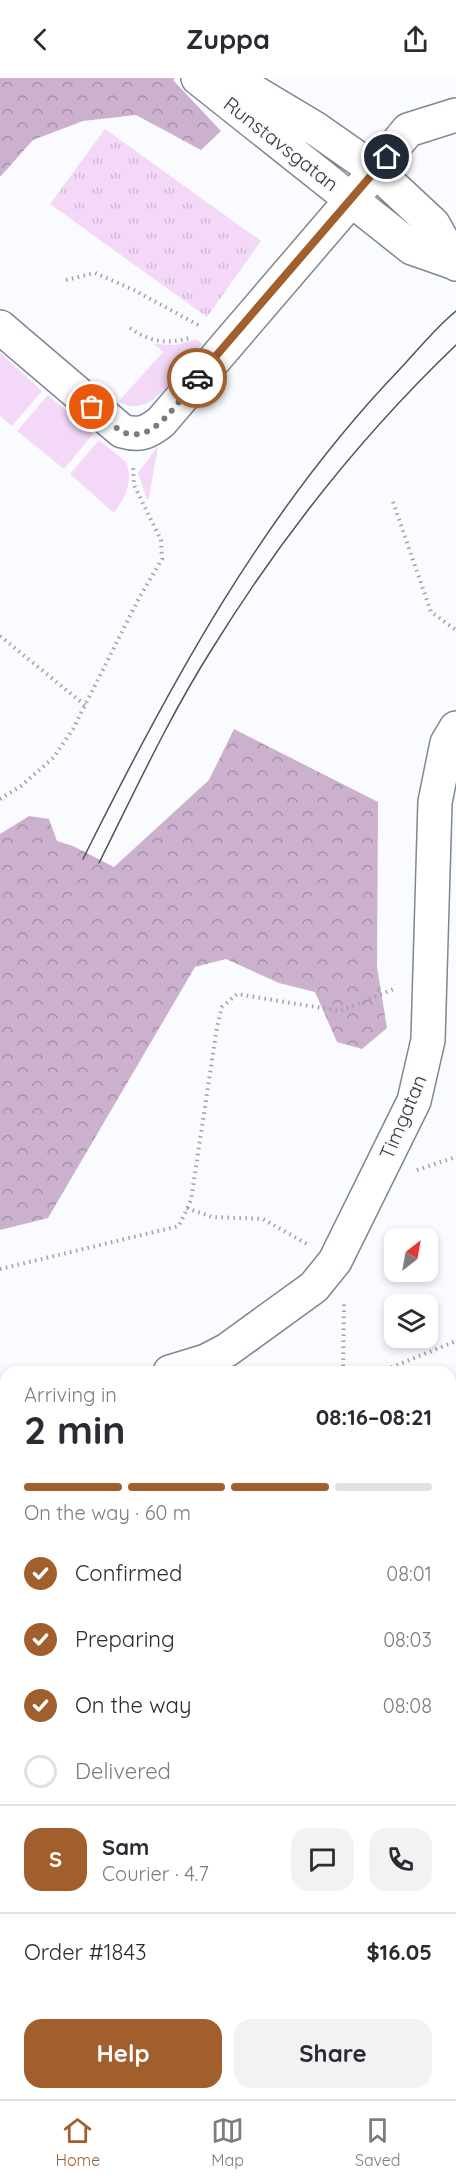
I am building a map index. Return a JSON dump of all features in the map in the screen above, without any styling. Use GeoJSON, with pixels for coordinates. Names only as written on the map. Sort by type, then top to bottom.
{"type":"FeatureCollection","features":[{"type":"Feature","properties":{"kind":"street","name":"Runstavsgatan"},"geometry":{"type":"LineString","coordinates":[[198,78],[412,248],[456,263]]}},
{"type":"Feature","properties":{"kind":"street","name":"Runstavsgatan"},"geometry":{"type":"LineString","coordinates":[[231,78],[316,129],[376,171],[433,224],[456,263]]}},
{"type":"Feature","properties":{"kind":"street"},"geometry":{"type":"LineString","coordinates":[[0,327],[122,431],[135,435],[148,433],[160,422],[352,199],[408,130],[456,115]]}},
{"type":"Feature","properties":{"kind":"street","name":"Timgatan"},"geometry":{"type":"LineString","coordinates":[[190,1366],[206,1361],[227,1350],[314,1287],[322,1253],[414,1101],[423,1073],[429,1041],[435,802],[447,743],[456,728]]}},
{"type":"Feature","properties":{"kind":"path"},"geometry":{"type":"LineString","coordinates":[[66,280],[95,273],[142,294],[204,328],[198,335],[164,343],[141,336],[130,328]]}},
{"type":"Feature","properties":{"kind":"path"},"geometry":{"type":"LineString","coordinates":[[0,799],[21,786],[54,757],[87,706],[139,598],[162,559],[164,551],[161,540],[134,485],[135,435]]}},
{"type":"Feature","properties":{"kind":"path"},"geometry":{"type":"LineString","coordinates":[[393,502],[431,612],[456,630]]}},
{"type":"Feature","properties":{"kind":"path"},"geometry":{"type":"LineString","coordinates":[[0,636],[87,706]]}},
{"type":"Feature","properties":{"kind":"path"},"geometry":{"type":"LineString","coordinates":[[0,1269],[179,1226],[191,1200],[222,1007],[237,994],[340,1011],[396,988],[405,988]]}},
{"type":"Feature","properties":{"kind":"path"},"geometry":{"type":"LineString","coordinates":[[420,1169],[456,1157]]}},
{"type":"Feature","properties":{"kind":"path"},"geometry":{"type":"LineString","coordinates":[[187,1208],[212,1217],[263,1219],[322,1253],[344,1273],[343,1366]]}},
{"type":"Feature","properties":{"kind":"path"},"geometry":{"type":"LineString","coordinates":[[395,1366],[456,1341]]}},
{"type":"Feature","properties":{"kind":"green space"},"geometry":{"type":"Polygon","coordinates":[[[0,78],[174,78],[174,81],[221,131],[201,150],[136,115],[83,121],[33,140],[0,177],[0,78]]]}},
{"type":"Feature","properties":{"kind":"green space"},"geometry":{"type":"Polygon","coordinates":[[[105,129],[261,241],[207,317],[50,204],[105,129]]]}},
{"type":"Feature","properties":{"kind":"green space"},"geometry":{"type":"Polygon","coordinates":[[[196,339],[202,344],[176,378],[154,399],[142,405],[131,406],[119,401],[163,352],[154,344],[176,345],[196,339]]]}},
{"type":"Feature","properties":{"kind":"green space"},"geometry":{"type":"Polygon","coordinates":[[[0,353],[42,391],[12,426],[0,416],[0,353]]]}},
{"type":"Feature","properties":{"kind":"green space"},"geometry":{"type":"Polygon","coordinates":[[[48,395],[93,434],[64,469],[17,431],[48,395]]]}},
{"type":"Feature","properties":{"kind":"green space"},"geometry":{"type":"Polygon","coordinates":[[[99,440],[126,462],[128,469],[129,483],[114,513],[70,474],[99,440]]]}},
{"type":"Feature","properties":{"kind":"green space"},"geometry":{"type":"Polygon","coordinates":[[[158,446],[149,498],[147,500],[138,473],[158,446]]]}},
{"type":"Feature","properties":{"kind":"green space"},"geometry":{"type":"Polygon","coordinates":[[[234,729],[378,802],[377,967],[387,1028],[362,1049],[337,1042],[315,992],[279,983],[226,959],[195,967],[48,1218],[0,1230],[0,834],[29,816],[49,819],[57,841],[73,846],[114,867],[209,780],[234,729]]]}},
{"type":"Feature","properties":{"kind":"tram line"},"geometry":{"type":"LineString","coordinates":[[83,859],[185,665],[262,541],[304,482],[350,425],[434,332],[456,311]]}},
{"type":"Feature","properties":{"kind":"tram line"},"geometry":{"type":"LineString","coordinates":[[99,863],[181,701],[238,608],[294,528],[355,452],[421,379],[456,345]]}},
{"type":"Feature","properties":{"kind":"way so far"},"geometry":{"type":"LineString","coordinates":[[92,407],[122,431],[135,435],[148,433],[197,378]]}},
{"type":"Feature","properties":{"kind":"route"},"geometry":{"type":"LineString","coordinates":[[197,378],[387,157]]}}]}
